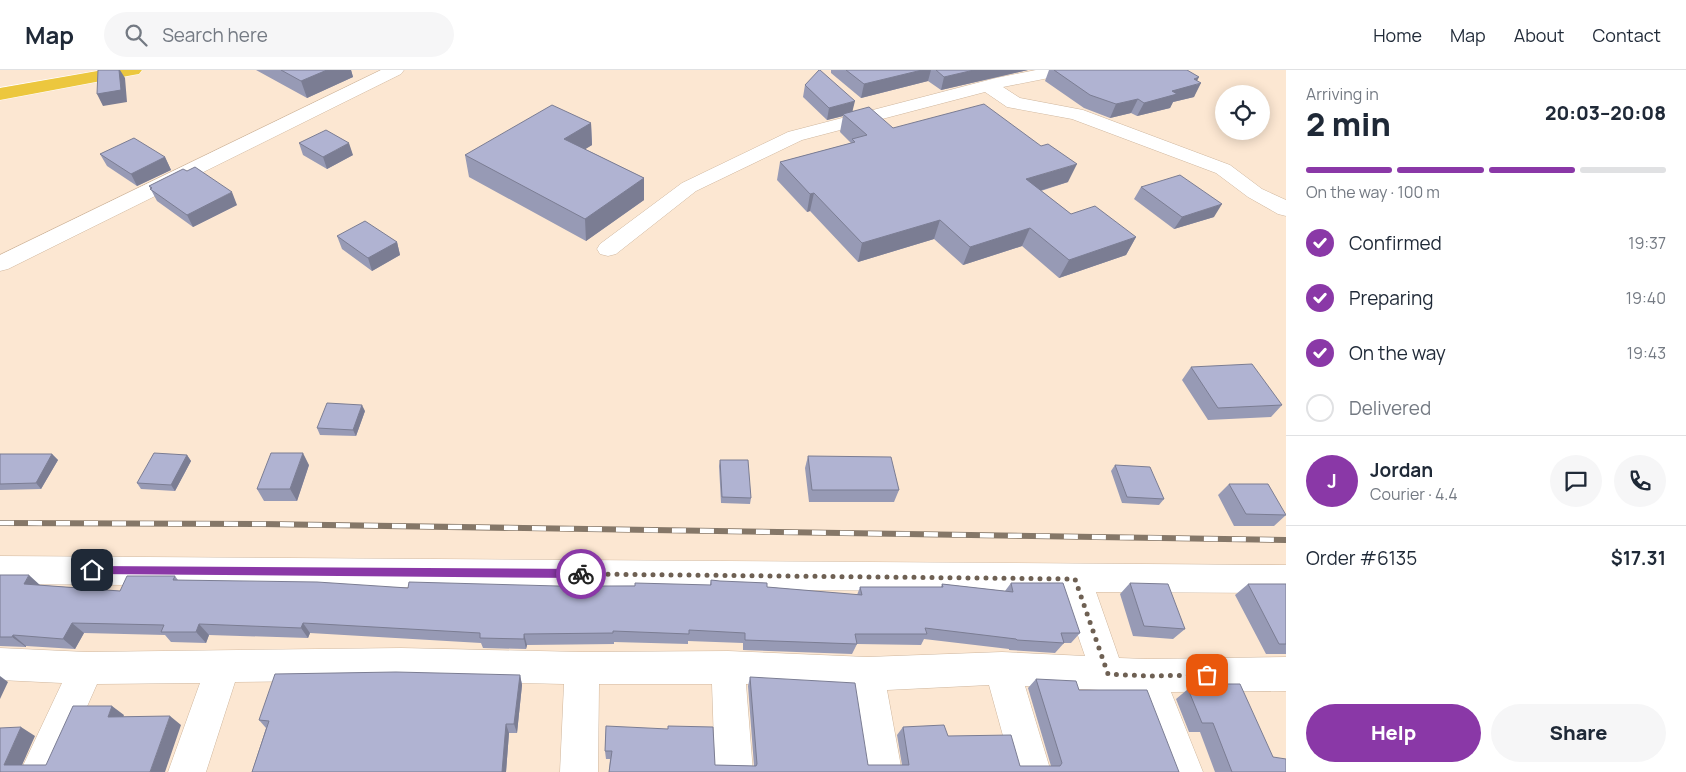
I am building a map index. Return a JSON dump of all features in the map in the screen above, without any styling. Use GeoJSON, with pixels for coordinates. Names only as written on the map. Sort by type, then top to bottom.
{"type":"FeatureCollection","features":[{"type":"Feature","properties":{"kind":"highway"},"geometry":{"type":"LineString","coordinates":[[0,94],[133,70]]}},
{"type":"Feature","properties":{"kind":"street"},"geometry":{"type":"LineString","coordinates":[[0,264],[395,70]]}},
{"type":"Feature","properties":{"kind":"street"},"geometry":{"type":"LineString","coordinates":[[608,249],[689,187],[795,136],[992,80],[1063,70]]}},
{"type":"Feature","properties":{"kind":"street"},"geometry":{"type":"LineString","coordinates":[[992,80],[1014,103],[1076,114],[1223,169],[1255,193],[1286,209]]}},
{"type":"Feature","properties":{"kind":"street"},"geometry":{"type":"LineString","coordinates":[[0,570],[1286,579]]}},
{"type":"Feature","properties":{"kind":"street"},"geometry":{"type":"LineString","coordinates":[[1075,579],[1108,674]]}},
{"type":"Feature","properties":{"kind":"street"},"geometry":{"type":"LineString","coordinates":[[0,664],[86,668],[401,664],[582,668],[728,667],[867,674],[1002,668],[1147,676],[1286,674]]}},
{"type":"Feature","properties":{"kind":"street"},"geometry":{"type":"LineString","coordinates":[[187,772],[224,666]]}},
{"type":"Feature","properties":{"kind":"street"},"geometry":{"type":"LineString","coordinates":[[728,667],[734,772]]}},
{"type":"Feature","properties":{"kind":"street"},"geometry":{"type":"LineString","coordinates":[[39,772],[86,668]]}},
{"type":"Feature","properties":{"kind":"street"},"geometry":{"type":"LineString","coordinates":[[579,772],[582,668]]}},
{"type":"Feature","properties":{"kind":"street"},"geometry":{"type":"LineString","coordinates":[[1002,668],[1032,772]]}},
{"type":"Feature","properties":{"kind":"street"},"geometry":{"type":"LineString","coordinates":[[867,674],[882,772]]}},
{"type":"Feature","properties":{"kind":"street"},"geometry":{"type":"LineString","coordinates":[[1147,676],[1184,772]]}},
{"type":"Feature","properties":{"kind":"building"},"geometry":{"type":"Polygon","coordinates":[[[98,70],[119,70],[121,90],[97,94],[98,70]]]}},
{"type":"Feature","properties":{"kind":"building"},"geometry":{"type":"Polygon","coordinates":[[[281,70],[327,70],[301,81],[281,70]]]}},
{"type":"Feature","properties":{"kind":"building"},"geometry":{"type":"Polygon","coordinates":[[[819,70],[855,101],[829,108],[805,85],[819,70]]]}},
{"type":"Feature","properties":{"kind":"building"},"geometry":{"type":"Polygon","coordinates":[[[846,70],[922,70],[864,84],[846,70]]]}},
{"type":"Feature","properties":{"kind":"building"},"geometry":{"type":"Polygon","coordinates":[[[936,70],[974,70],[944,77],[936,70]]]}},
{"type":"Feature","properties":{"kind":"building"},"geometry":{"type":"Polygon","coordinates":[[[1054,70],[1187,70],[1199,77],[1194,79],[1201,83],[1172,91],[1177,94],[1144,103],[1138,99],[1116,104],[1090,95],[1054,70]]]}},
{"type":"Feature","properties":{"kind":"building"},"geometry":{"type":"Polygon","coordinates":[[[984,104],[1041,146],[1048,144],[1077,164],[1026,179],[1071,214],[1095,206],[1136,237],[1069,260],[1030,228],[970,247],[940,220],[862,243],[814,193],[810,194],[780,162],[855,142],[852,139],[867,135],[843,114],[869,107],[893,128],[984,104]]]}},
{"type":"Feature","properties":{"kind":"building"},"geometry":{"type":"Polygon","coordinates":[[[552,105],[591,123],[564,139],[644,178],[585,219],[465,155],[552,105]]]}},
{"type":"Feature","properties":{"kind":"building"},"geometry":{"type":"Polygon","coordinates":[[[326,130],[349,143],[323,157],[299,143],[326,130]]]}},
{"type":"Feature","properties":{"kind":"building"},"geometry":{"type":"Polygon","coordinates":[[[134,138],[165,157],[131,174],[100,154],[134,138]]]}},
{"type":"Feature","properties":{"kind":"building"},"geometry":{"type":"Polygon","coordinates":[[[195,167],[232,192],[187,215],[150,189],[152,188],[149,186],[183,169],[187,171],[195,167]]]}},
{"type":"Feature","properties":{"kind":"building"},"geometry":{"type":"Polygon","coordinates":[[[1180,175],[1222,204],[1182,217],[1141,187],[1180,175]]]}},
{"type":"Feature","properties":{"kind":"building"},"geometry":{"type":"Polygon","coordinates":[[[365,221],[397,242],[368,258],[337,236],[365,221]]]}},
{"type":"Feature","properties":{"kind":"building"},"geometry":{"type":"Polygon","coordinates":[[[1252,364],[1282,405],[1218,408],[1191,367],[1252,364]]]}},
{"type":"Feature","properties":{"kind":"building"},"geometry":{"type":"Polygon","coordinates":[[[327,403],[362,405],[353,430],[317,428],[327,403]]]}},
{"type":"Feature","properties":{"kind":"building"},"geometry":{"type":"Polygon","coordinates":[[[154,453],[187,455],[171,485],[137,483],[154,453]]]}},
{"type":"Feature","properties":{"kind":"building"},"geometry":{"type":"Polygon","coordinates":[[[271,453],[303,453],[290,489],[257,489],[271,453]]]}},
{"type":"Feature","properties":{"kind":"building"},"geometry":{"type":"Polygon","coordinates":[[[0,454],[52,454],[36,483],[0,484],[0,454]]]}},
{"type":"Feature","properties":{"kind":"building"},"geometry":{"type":"Polygon","coordinates":[[[808,456],[891,457],[899,490],[812,490],[808,456]]]}},
{"type":"Feature","properties":{"kind":"building"},"geometry":{"type":"Polygon","coordinates":[[[720,460],[748,460],[751,498],[722,497],[720,460]]]}},
{"type":"Feature","properties":{"kind":"building"},"geometry":{"type":"Polygon","coordinates":[[[1115,465],[1150,467],[1164,499],[1127,497],[1115,465]]]}},
{"type":"Feature","properties":{"kind":"building"},"geometry":{"type":"Polygon","coordinates":[[[1229,484],[1268,484],[1286,515],[1246,514],[1229,484]]]}},
{"type":"Feature","properties":{"kind":"building"},"geometry":{"type":"Polygon","coordinates":[[[0,575],[29,575],[24,584],[120,591],[127,576],[175,576],[173,580],[317,582],[408,588],[409,582],[635,586],[635,583],[711,585],[711,580],[767,583],[767,587],[862,595],[860,587],[943,587],[942,584],[1013,592],[1011,583],[1063,583],[1080,633],[1061,633],[1064,643],[1017,640],[925,628],[927,634],[855,634],[857,644],[745,640],[745,633],[689,630],[689,634],[613,631],[613,633],[524,634],[524,639],[480,638],[480,633],[303,623],[301,628],[199,624],[196,632],[161,632],[164,625],[72,623],[63,639],[13,635],[12,637],[0,637],[0,575]]]}},
{"type":"Feature","properties":{"kind":"building"},"geometry":{"type":"Polygon","coordinates":[[[1130,583],[1168,584],[1185,629],[1144,626],[1130,583]]]}},
{"type":"Feature","properties":{"kind":"building"},"geometry":{"type":"Polygon","coordinates":[[[1248,584],[1286,584],[1286,644],[1279,644],[1248,584]]]}},
{"type":"Feature","properties":{"kind":"building"},"geometry":{"type":"Polygon","coordinates":[[[396,672],[520,675],[514,724],[506,724],[502,772],[252,772],[269,721],[259,720],[275,674],[396,672]]]}},
{"type":"Feature","properties":{"kind":"building"},"geometry":{"type":"Polygon","coordinates":[[[750,677],[855,683],[868,765],[909,765],[903,727],[944,725],[948,736],[1011,735],[1020,766],[1060,766],[1062,763],[1036,679],[1076,681],[1079,690],[1147,690],[1179,772],[609,772],[612,751],[605,751],[606,726],[668,729],[668,726],[713,727],[715,765],[756,766],[750,677]]]}},
{"type":"Feature","properties":{"kind":"building"},"geometry":{"type":"Polygon","coordinates":[[[1197,684],[1240,684],[1273,757],[1286,759],[1286,772],[1232,772],[1213,723],[1202,723],[1188,689],[1199,689],[1197,684]]]}},
{"type":"Feature","properties":{"kind":"building"},"geometry":{"type":"Polygon","coordinates":[[[73,706],[112,706],[108,717],[170,716],[150,772],[0,772],[0,728],[21,727],[4,765],[46,765],[73,706]]]}},
{"type":"Feature","properties":{"kind":"railway"},"geometry":{"type":"LineString","coordinates":[[0,523],[262,524],[1286,540]]}},
{"type":"Feature","properties":{"kind":"way so far"},"geometry":{"type":"LineString","coordinates":[[581,574],[1075,579],[1108,674],[1147,676],[1207,675]]}},
{"type":"Feature","properties":{"kind":"route"},"geometry":{"type":"LineString","coordinates":[[92,570],[581,574]]}}]}
